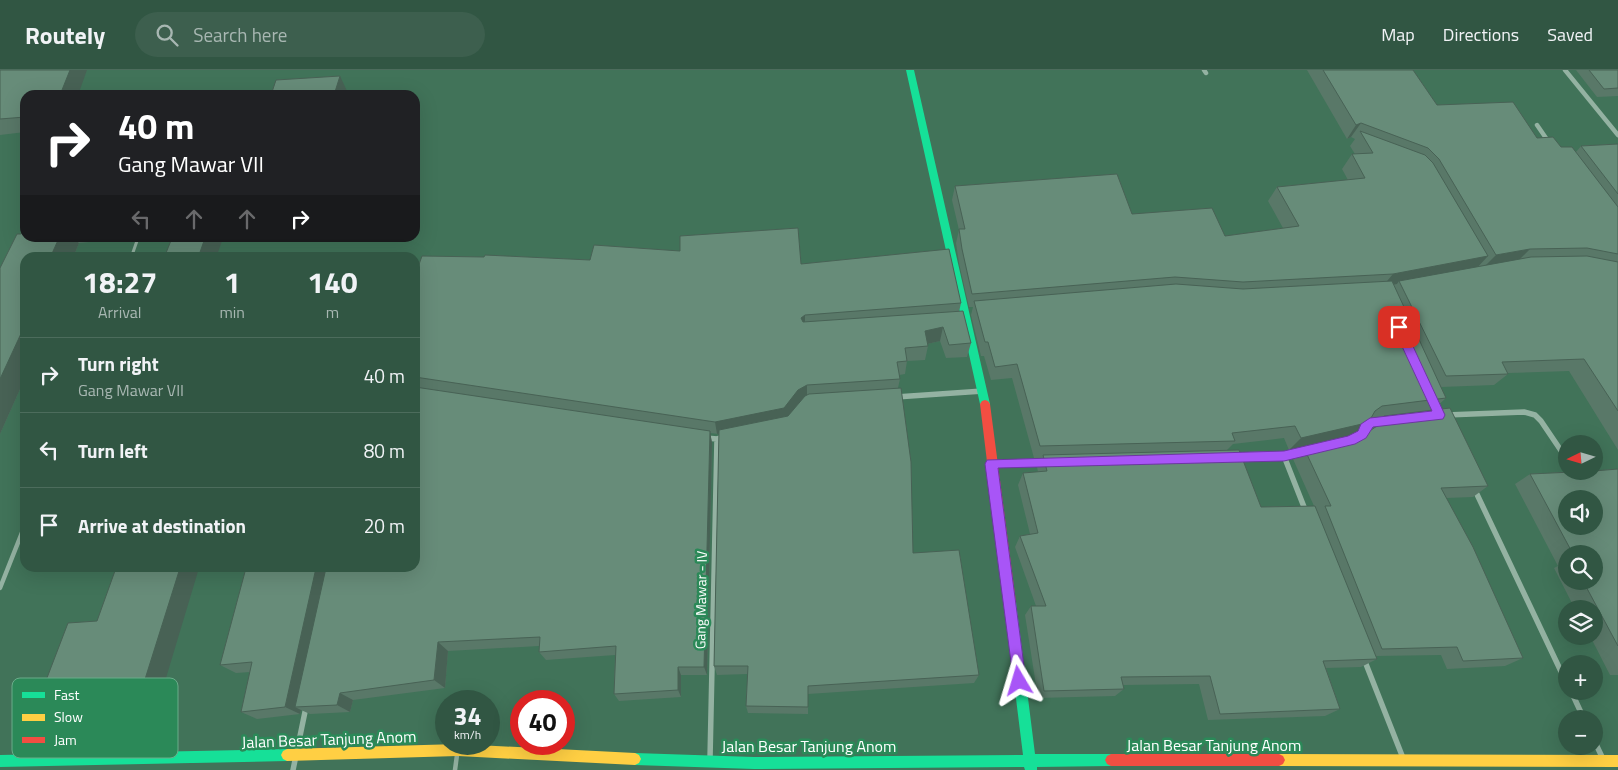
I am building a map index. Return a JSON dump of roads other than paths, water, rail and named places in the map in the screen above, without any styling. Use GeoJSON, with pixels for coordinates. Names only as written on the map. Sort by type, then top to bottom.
{"type":"FeatureCollection","features":[{"type":"Feature","properties":{"kind":"main road"},"geometry":{"type":"LineString","coordinates":[[910,70],[964,317],[983,391],[1030,765]]}},
{"type":"Feature","properties":{"kind":"main road","name":"Jalan Besar Tanjung Anom"},"geometry":{"type":"LineString","coordinates":[[178,757],[435,751]]}},
{"type":"Feature","properties":{"kind":"main road","name":"Jalan Besar Tanjung Anom"},"geometry":{"type":"LineString","coordinates":[[500,752],[754,763],[1030,765],[1493,760],[1618,761]]}},
{"type":"Feature","properties":{"kind":"main road","name":"Jalan Besar Tanjung Anom"},"geometry":{"type":"LineString","coordinates":[[0,761],[148,758]]}},
{"type":"Feature","properties":{"kind":"street"},"geometry":{"type":"LineString","coordinates":[[1565,70],[1618,135]]}},
{"type":"Feature","properties":{"kind":"street"},"geometry":{"type":"LineString","coordinates":[[1537,125],[1554,149]]}},
{"type":"Feature","properties":{"kind":"street"},"geometry":{"type":"LineString","coordinates":[[886,398],[983,391]]}},
{"type":"Feature","properties":{"kind":"street"},"geometry":{"type":"LineString","coordinates":[[1443,424],[1439,415],[1524,412],[1535,415],[1541,421],[1558,446]]}},
{"type":"Feature","properties":{"kind":"street"},"geometry":{"type":"LineString","coordinates":[[1351,441],[1362,434],[1365,427],[1370,423],[1388,421]]}},
{"type":"Feature","properties":{"kind":"street"},"geometry":{"type":"LineString","coordinates":[[698,436],[717,439],[727,436]]}},
{"type":"Feature","properties":{"kind":"street","name":"Gang Mawar - IV"},"geometry":{"type":"LineString","coordinates":[[710,761],[717,439]]}},
{"type":"Feature","properties":{"kind":"street"},"geometry":{"type":"LineString","coordinates":[[1235,457],[1284,456],[1312,449]]}},
{"type":"Feature","properties":{"kind":"street"},"geometry":{"type":"LineString","coordinates":[[1284,456],[1309,520]]}},
{"type":"Feature","properties":{"kind":"street"},"geometry":{"type":"LineString","coordinates":[[991,464],[1050,462]]}},
{"type":"Feature","properties":{"kind":"street"},"geometry":{"type":"LineString","coordinates":[[1469,478],[1558,665]]}},
{"type":"Feature","properties":{"kind":"street"},"geometry":{"type":"LineString","coordinates":[[1360,650],[1404,761]]}},
{"type":"Feature","properties":{"kind":"street"},"geometry":{"type":"LineString","coordinates":[[293,770],[308,699]]}},
{"type":"Feature","properties":{"kind":"street"},"geometry":{"type":"LineString","coordinates":[[1601,755],[1604,761]]}},
{"type":"Feature","properties":{"kind":"lane"},"geometry":{"type":"LineString","coordinates":[[0,588],[20,538]]}},
{"type":"Feature","properties":{"kind":"lane"},"geometry":{"type":"LineString","coordinates":[[455,770],[457,755]]}}]}
